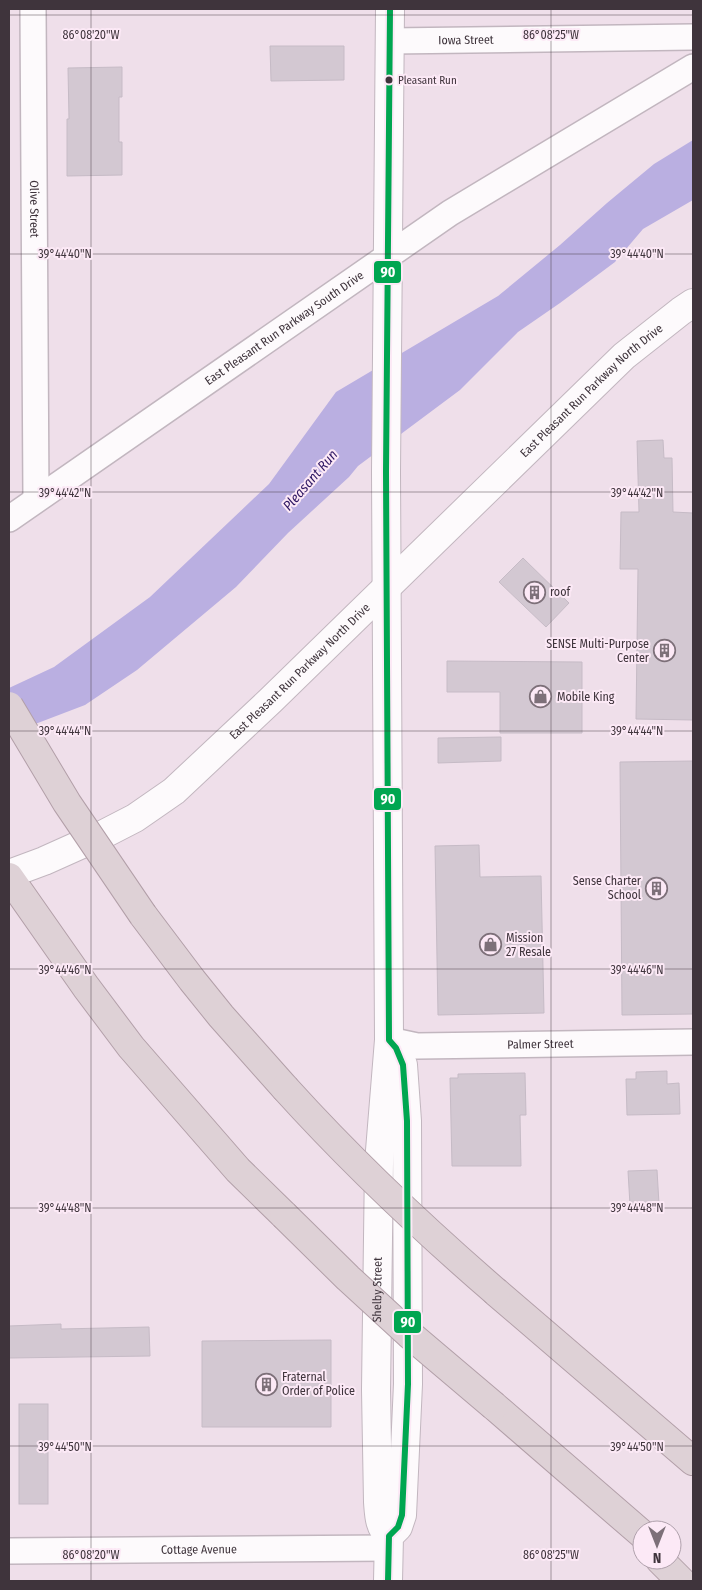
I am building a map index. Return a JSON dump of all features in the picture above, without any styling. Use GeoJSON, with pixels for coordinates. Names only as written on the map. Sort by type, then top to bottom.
{"type":"FeatureCollection","features":[{"type":"Feature","properties":{"kind":"highway"},"geometry":{"type":"LineString","coordinates":[[9,706],[67,803],[143,915],[221,1016],[285,1088],[314,1120],[447,1250],[693,1461]]}},
{"type":"Feature","properties":{"kind":"highway"},"geometry":{"type":"LineString","coordinates":[[9,875],[86,987],[137,1053],[238,1170],[402,1328],[632,1525]]}},
{"type":"Feature","properties":{"kind":"highway"},"geometry":{"type":"LineString","coordinates":[[588,1487],[632,1532]]}},
{"type":"Feature","properties":{"kind":"highway"},"geometry":{"type":"LineString","coordinates":[[682,1569],[693,1578]]}},
{"type":"Feature","properties":{"kind":"highway"},"geometry":{"type":"LineString","coordinates":[[670,1570],[681,1581]]}},
{"type":"Feature","properties":{"kind":"main road","name":"Shelby Street"},"geometry":{"type":"LineString","coordinates":[[388,1581],[389,1542],[380,1520],[378,1502],[376,1390],[378,1163],[390,1040],[386,472],[390,9]]}},
{"type":"Feature","properties":{"kind":"main road","name":"East Pleasant Run Parkway North Drive"},"geometry":{"type":"LineString","coordinates":[[9,875],[102,835],[134,818],[174,792],[387,588],[624,356],[693,303]]}},
{"type":"Feature","properties":{"kind":"street","name":"Olive Street"},"geometry":{"type":"LineString","coordinates":[[33,9],[36,499]]}},
{"type":"Feature","properties":{"kind":"street","name":"Iowa Street"},"geometry":{"type":"LineString","coordinates":[[390,41],[693,37]]}},
{"type":"Feature","properties":{"kind":"street","name":"East Pleasant Run Parkway South Drive"},"geometry":{"type":"LineString","coordinates":[[9,518],[450,213],[693,67]]}},
{"type":"Feature","properties":{"kind":"street","name":"Palmer Street"},"geometry":{"type":"LineString","coordinates":[[390,1040],[417,1046],[693,1042]]}},
{"type":"Feature","properties":{"kind":"street","name":"Cottage Avenue"},"geometry":{"type":"LineString","coordinates":[[9,1551],[389,1542]]}},
{"type":"Feature","properties":{"kind":"water","name":"Pleasant Run"},"geometry":{"type":"Polygon","coordinates":[[[693,140],[693,200],[643,229],[615,262],[518,332],[460,390],[358,466],[349,477],[288,533],[236,587],[137,670],[85,705],[9,734],[9,688],[54,667],[150,597],[269,484],[336,392],[498,296],[654,164],[693,140]]]}},
{"type":"Feature","properties":{"kind":"building"},"geometry":{"type":"Polygon","coordinates":[[[270,46],[344,46],[344,80],[271,81],[270,46]]]}},
{"type":"Feature","properties":{"kind":"building"},"geometry":{"type":"Polygon","coordinates":[[[122,67],[122,97],[119,97],[119,142],[122,142],[122,175],[67,176],[68,68],[122,67]]]}},
{"type":"Feature","properties":{"kind":"building"},"geometry":{"type":"Polygon","coordinates":[[[663,440],[664,458],[672,458],[673,512],[693,513],[693,720],[636,719],[638,569],[620,569],[621,512],[639,512],[637,441],[663,440]]]}},
{"type":"Feature","properties":{"kind":"building","name":"roof"},"geometry":{"type":"Polygon","coordinates":[[[523,558],[569,603],[546,627],[499,582],[523,558]]]}},
{"type":"Feature","properties":{"kind":"building","name":"Mobile King"},"geometry":{"type":"Polygon","coordinates":[[[447,661],[582,662],[582,733],[500,733],[500,692],[447,692],[447,661]]]}},
{"type":"Feature","properties":{"kind":"building"},"geometry":{"type":"Polygon","coordinates":[[[501,737],[501,761],[438,763],[438,738],[501,737]]]}},
{"type":"Feature","properties":{"kind":"building","name":"Sense Charter School"},"geometry":{"type":"Polygon","coordinates":[[[693,761],[693,1014],[622,1015],[620,762],[693,761]]]}},
{"type":"Feature","properties":{"kind":"building","name":"Mission 27 Resale"},"geometry":{"type":"Polygon","coordinates":[[[479,845],[480,877],[541,876],[544,1013],[438,1015],[435,846],[479,845]]]}},
{"type":"Feature","properties":{"kind":"building"},"geometry":{"type":"Polygon","coordinates":[[[667,1071],[667,1084],[679,1083],[680,1114],[627,1115],[626,1079],[636,1079],[636,1072],[667,1071]]]}},
{"type":"Feature","properties":{"kind":"building"},"geometry":{"type":"Polygon","coordinates":[[[525,1073],[526,1115],[520,1115],[521,1166],[452,1166],[450,1078],[458,1078],[458,1074],[525,1073]]]}},
{"type":"Feature","properties":{"kind":"building"},"geometry":{"type":"Polygon","coordinates":[[[657,1170],[659,1204],[630,1205],[628,1171],[657,1170]]]}},
{"type":"Feature","properties":{"kind":"building"},"geometry":{"type":"Polygon","coordinates":[[[61,1324],[61,1329],[149,1327],[150,1356],[9,1358],[9,1326],[61,1324]]]}},
{"type":"Feature","properties":{"kind":"building","name":"Fraternal Order of Police"},"geometry":{"type":"Polygon","coordinates":[[[331,1340],[331,1427],[202,1427],[202,1341],[331,1340]]]}},
{"type":"Feature","properties":{"kind":"building"},"geometry":{"type":"Polygon","coordinates":[[[19,1404],[48,1404],[48,1504],[19,1504],[19,1404]]]}},
{"type":"Feature","properties":{"kind":"transit line","name":"90"},"geometry":{"type":"LineString","coordinates":[[388,1581],[389,1536],[398,1527],[402,1515],[408,1384],[407,1121],[403,1065],[396,1048],[389,1040],[386,472],[390,9]]}},
{"type":"Feature","properties":{"kind":"place","name":"Pleasant Run"},"geometry":{"type":"Point","coordinates":[389,80]}},
{"type":"Feature","properties":{"kind":"place","name":"roof"},"geometry":{"type":"Point","coordinates":[534,592]}},
{"type":"Feature","properties":{"kind":"place","name":"SENSE Multi-Purpose Center"},"geometry":{"type":"Point","coordinates":[665,651]}},
{"type":"Feature","properties":{"kind":"place","name":"Mobile King"},"geometry":{"type":"Point","coordinates":[541,697]}},
{"type":"Feature","properties":{"kind":"place","name":"Sense Charter School"},"geometry":{"type":"Point","coordinates":[657,888]}},
{"type":"Feature","properties":{"kind":"place","name":"Mission 27 Resale"},"geometry":{"type":"Point","coordinates":[490,945]}},
{"type":"Feature","properties":{"kind":"place","name":"Fraternal Order of Police"},"geometry":{"type":"Point","coordinates":[266,1384]}}]}
